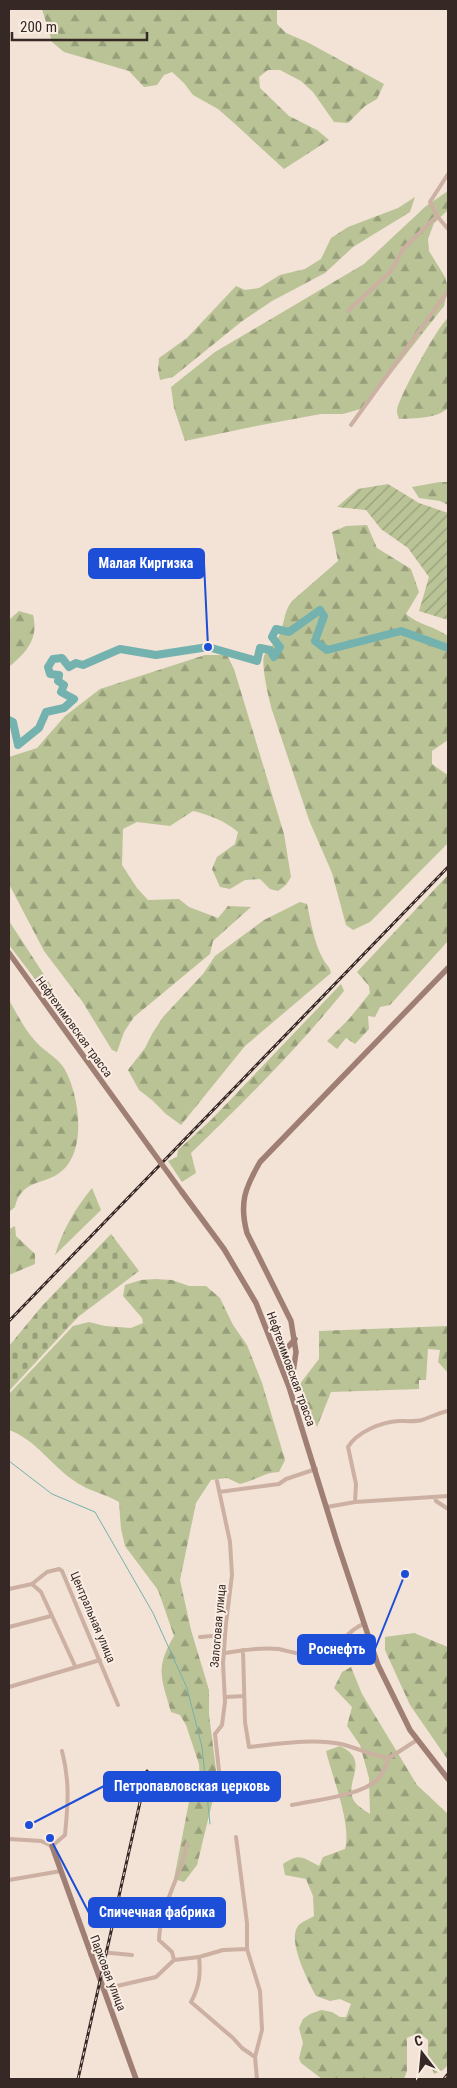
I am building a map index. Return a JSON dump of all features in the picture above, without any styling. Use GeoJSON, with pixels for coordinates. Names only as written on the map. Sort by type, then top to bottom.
{"type":"FeatureCollection","features":[{"type":"Feature","properties":{"kind":"main road","name":"Нефтехимовская трасса"},"geometry":{"type":"LineString","coordinates":[[9,953],[182,1192],[241,1276],[256,1303],[292,1394],[364,1624],[390,1693],[417,1740],[448,1779]]}},
{"type":"Feature","properties":{"kind":"main road"},"geometry":{"type":"LineString","coordinates":[[292,1394],[291,1383],[296,1352],[291,1320],[247,1233],[243,1218],[244,1195],[260,1162],[448,968]]}},
{"type":"Feature","properties":{"kind":"main road"},"geometry":{"type":"LineString","coordinates":[[276,1351],[288,1347],[293,1343],[295,1337]]}},
{"type":"Feature","properties":{"kind":"main road","name":"Парковая улица"},"geometry":{"type":"LineString","coordinates":[[52,1846],[136,2079]]}},
{"type":"Feature","properties":{"kind":"street"},"geometry":{"type":"LineString","coordinates":[[448,174],[430,202],[437,216],[448,229]]}},
{"type":"Feature","properties":{"kind":"street"},"geometry":{"type":"LineString","coordinates":[[348,311],[390,271],[404,248],[437,216]]}},
{"type":"Feature","properties":{"kind":"street"},"geometry":{"type":"LineString","coordinates":[[351,424],[448,292]]}},
{"type":"Feature","properties":{"kind":"street"},"geometry":{"type":"LineString","coordinates":[[355,1502],[356,1484],[348,1447],[352,1440],[382,1425],[396,1421],[424,1420],[439,1412],[448,1411]]}},
{"type":"Feature","properties":{"kind":"street"},"geometry":{"type":"LineString","coordinates":[[219,1492],[279,1484],[286,1479],[316,1469]]}},
{"type":"Feature","properties":{"kind":"street","name":"Залоговая улица"},"geometry":{"type":"LineString","coordinates":[[217,1481],[230,1542],[232,1575],[225,1635],[224,1682],[226,1697],[222,1725],[215,1734],[219,1770]]}},
{"type":"Feature","properties":{"kind":"street"},"geometry":{"type":"LineString","coordinates":[[327,1507],[355,1502],[448,1496]]}},
{"type":"Feature","properties":{"kind":"street"},"geometry":{"type":"LineString","coordinates":[[435,1497],[436,1502],[448,1509]]}},
{"type":"Feature","properties":{"kind":"street","name":"Центральная улица"},"geometry":{"type":"LineString","coordinates":[[32,1584],[47,1572],[59,1569],[62,1571],[118,1704]]}},
{"type":"Feature","properties":{"kind":"street"},"geometry":{"type":"LineString","coordinates":[[9,1589],[32,1584],[41,1592],[75,1666]]}},
{"type":"Feature","properties":{"kind":"street"},"geometry":{"type":"LineString","coordinates":[[9,1627],[51,1616]]}},
{"type":"Feature","properties":{"kind":"street"},"geometry":{"type":"LineString","coordinates":[[225,1653],[243,1650],[278,1649],[302,1654],[320,1654],[334,1648],[355,1627],[364,1624]]}},
{"type":"Feature","properties":{"kind":"street"},"geometry":{"type":"LineString","coordinates":[[200,1637],[225,1635]]}},
{"type":"Feature","properties":{"kind":"street"},"geometry":{"type":"LineString","coordinates":[[243,1650],[244,1696],[249,1747],[291,1743],[329,1743],[340,1744],[377,1757],[389,1758]]}},
{"type":"Feature","properties":{"kind":"street"},"geometry":{"type":"LineString","coordinates":[[9,1687],[100,1660]]}},
{"type":"Feature","properties":{"kind":"street"},"geometry":{"type":"LineString","coordinates":[[226,1697],[244,1696]]}},
{"type":"Feature","properties":{"kind":"street"},"geometry":{"type":"LineString","coordinates":[[292,1805],[360,1790],[378,1779],[389,1758],[417,1740]]}},
{"type":"Feature","properties":{"kind":"street"},"geometry":{"type":"LineString","coordinates":[[9,1839],[41,1841],[52,1846],[65,1835],[69,1792],[67,1771],[62,1751]]}},
{"type":"Feature","properties":{"kind":"street"},"geometry":{"type":"LineString","coordinates":[[236,1838],[246,1923],[247,1949],[260,1991],[262,2030],[255,2056],[256,2079]]}},
{"type":"Feature","properties":{"kind":"street"},"geometry":{"type":"LineString","coordinates":[[174,1960],[172,1952],[159,1940],[160,1926],[166,1903],[184,1862],[187,1844]]}},
{"type":"Feature","properties":{"kind":"street"},"geometry":{"type":"LineString","coordinates":[[9,1880],[61,1871]]}},
{"type":"Feature","properties":{"kind":"street"},"geometry":{"type":"LineString","coordinates":[[104,1990],[156,1977],[174,1960],[198,1957],[223,1950],[247,1949]]}},
{"type":"Feature","properties":{"kind":"street"},"geometry":{"type":"LineString","coordinates":[[90,1955],[100,1952],[132,1954]]}},
{"type":"Feature","properties":{"kind":"street"},"geometry":{"type":"LineString","coordinates":[[198,1957],[201,1973],[197,1991],[190,2002],[233,2038],[242,2048],[255,2056]]}},
{"type":"Feature","properties":{"kind":"green space"},"geometry":{"type":"Polygon","coordinates":[[[42,9],[277,9],[277,24],[286,33],[307,42],[384,84],[377,99],[365,106],[348,123],[334,122],[313,92],[301,81],[280,70],[268,70],[259,77],[260,88],[289,116],[317,130],[329,140],[284,169],[218,109],[193,95],[172,72],[164,75],[157,85],[144,87],[129,71],[64,52],[52,42],[42,9]]]}},
{"type":"Feature","properties":{"kind":"green space"},"geometry":{"type":"Polygon","coordinates":[[[448,191],[448,210],[434,223],[428,239],[429,251],[445,277],[448,288],[444,306],[364,408],[343,414],[321,414],[185,441],[174,408],[171,387],[215,352],[364,264],[426,206],[448,191]]]}},
{"type":"Feature","properties":{"kind":"green space"},"geometry":{"type":"Polygon","coordinates":[[[415,197],[410,212],[353,247],[325,273],[272,301],[241,322],[173,377],[160,380],[158,370],[159,358],[187,338],[236,286],[245,290],[259,288],[280,275],[305,269],[321,259],[331,238],[348,227],[398,208],[415,197]]]}},
{"type":"Feature","properties":{"kind":"green space"},"geometry":{"type":"Polygon","coordinates":[[[448,318],[448,408],[432,416],[399,419],[397,411],[399,404],[411,378],[428,347],[448,318]]]}},
{"type":"Feature","properties":{"kind":"green space"},"geometry":{"type":"Polygon","coordinates":[[[448,482],[448,505],[440,501],[419,498],[412,487],[448,482]]]}},
{"type":"Feature","properties":{"kind":"green space"},"geometry":{"type":"Polygon","coordinates":[[[388,484],[419,503],[448,513],[448,620],[419,611],[429,577],[408,548],[381,529],[366,510],[337,507],[358,489],[388,484]]]}},
{"type":"Feature","properties":{"kind":"green space"},"geometry":{"type":"Polygon","coordinates":[[[367,525],[377,548],[411,569],[419,592],[406,614],[416,621],[448,636],[448,740],[432,751],[432,764],[446,774],[448,773],[448,843],[370,922],[353,930],[346,925],[332,873],[309,820],[272,710],[263,660],[265,653],[278,638],[292,601],[338,561],[332,532],[346,526],[367,525]]]}},
{"type":"Feature","properties":{"kind":"green space"},"geometry":{"type":"Polygon","coordinates":[[[19,611],[33,615],[33,638],[26,651],[9,667],[9,620],[19,611]]]}},
{"type":"Feature","properties":{"kind":"green space"},"geometry":{"type":"Polygon","coordinates":[[[205,655],[227,655],[234,669],[284,834],[291,877],[286,885],[278,891],[270,889],[260,879],[245,880],[230,889],[220,887],[212,869],[217,857],[235,844],[238,832],[223,822],[193,811],[170,826],[137,822],[123,829],[122,865],[137,888],[148,900],[179,899],[189,907],[218,918],[228,906],[251,907],[213,941],[210,954],[134,1017],[124,1032],[117,1052],[112,1050],[82,1001],[44,951],[9,884],[9,757],[37,748],[65,716],[100,689],[205,655]]]}},
{"type":"Feature","properties":{"kind":"green space"},"geometry":{"type":"Polygon","coordinates":[[[448,875],[448,941],[390,1005],[380,1007],[375,1017],[368,1016],[369,1029],[355,1044],[346,1038],[337,1049],[327,1041],[349,1019],[370,993],[369,986],[357,972],[448,875]]]}},
{"type":"Feature","properties":{"kind":"green space"},"geometry":{"type":"Polygon","coordinates":[[[300,902],[307,904],[317,946],[331,973],[245,1046],[181,1125],[139,1090],[128,1070],[145,1048],[163,1017],[203,974],[215,956],[264,920],[300,902]]]}},
{"type":"Feature","properties":{"kind":"green space"},"geometry":{"type":"Polygon","coordinates":[[[9,921],[54,990],[48,996],[9,945],[9,921]]]}},
{"type":"Feature","properties":{"kind":"green space"},"geometry":{"type":"Polygon","coordinates":[[[341,984],[344,991],[308,1033],[251,1094],[191,1153],[196,1173],[182,1182],[168,1161],[177,1157],[178,1150],[211,1120],[341,984]]]}},
{"type":"Feature","properties":{"kind":"green space"},"geometry":{"type":"Polygon","coordinates":[[[9,1000],[32,1037],[64,1068],[74,1093],[78,1124],[74,1153],[68,1165],[51,1178],[26,1188],[15,1207],[9,1212],[9,1000]]]}},
{"type":"Feature","properties":{"kind":"green space"},"geometry":{"type":"Polygon","coordinates":[[[92,1188],[101,1210],[55,1255],[70,1220],[92,1188]]]}},
{"type":"Feature","properties":{"kind":"green space"},"geometry":{"type":"Polygon","coordinates":[[[15,1226],[16,1236],[35,1254],[35,1264],[9,1275],[9,1229],[15,1226]]]}},
{"type":"Feature","properties":{"kind":"green space"},"geometry":{"type":"Polygon","coordinates":[[[111,1234],[139,1271],[78,1317],[9,1391],[9,1346],[42,1306],[111,1234]]]}},
{"type":"Feature","properties":{"kind":"green space"},"geometry":{"type":"Polygon","coordinates":[[[141,1280],[172,1280],[189,1286],[206,1286],[220,1298],[233,1325],[247,1345],[262,1383],[285,1460],[279,1472],[269,1473],[245,1483],[240,1484],[227,1478],[211,1480],[196,1503],[180,1580],[191,1630],[209,1690],[209,1714],[216,1770],[215,1791],[197,1865],[184,1882],[174,1879],[189,1802],[200,1781],[199,1764],[186,1725],[180,1715],[171,1712],[165,1690],[162,1665],[164,1656],[174,1636],[158,1590],[125,1546],[121,1529],[119,1502],[78,1484],[35,1446],[19,1434],[9,1430],[9,1394],[73,1326],[89,1322],[105,1326],[131,1328],[143,1323],[142,1318],[123,1296],[125,1285],[141,1280]]]}},
{"type":"Feature","properties":{"kind":"green space"},"geometry":{"type":"Polygon","coordinates":[[[448,1326],[448,1373],[438,1362],[440,1350],[428,1349],[426,1380],[419,1380],[419,1389],[331,1392],[317,1427],[299,1385],[319,1359],[319,1331],[448,1326]]]}},
{"type":"Feature","properties":{"kind":"green space"},"geometry":{"type":"Polygon","coordinates":[[[414,1633],[448,1647],[448,1760],[410,1705],[385,1650],[385,1637],[414,1633]]]}},
{"type":"Feature","properties":{"kind":"green space"},"geometry":{"type":"Polygon","coordinates":[[[351,1667],[362,1694],[417,1785],[448,1814],[448,2065],[443,2070],[434,2074],[428,2058],[428,2040],[420,2035],[413,2035],[407,2038],[407,2071],[404,2079],[322,2079],[301,2063],[299,2058],[303,2043],[299,2028],[303,2019],[321,2010],[332,2012],[340,2017],[346,2017],[351,2004],[340,1999],[330,2001],[316,1996],[308,1981],[297,1951],[295,1933],[299,1925],[314,1916],[313,1896],[306,1879],[285,1875],[283,1864],[297,1857],[309,1860],[319,1866],[323,1857],[345,1849],[346,1827],[344,1814],[326,1751],[340,1746],[354,1758],[356,1765],[352,1794],[354,1801],[359,1807],[370,1814],[369,1778],[360,1745],[347,1726],[352,1707],[334,1688],[342,1672],[351,1667]]]}},
{"type":"Feature","properties":{"kind":"waterway"},"geometry":{"type":"LineString","coordinates":[[9,720],[13,722],[18,745],[39,728],[46,712],[64,708],[74,699],[61,692],[64,685],[58,681],[59,675],[50,674],[48,667],[53,659],[62,658],[69,667],[76,663],[83,665],[120,649],[156,655],[208,647],[257,661],[260,648],[270,650],[274,657],[280,647],[272,637],[276,629],[289,632],[320,610],[324,616],[315,641],[327,650],[401,631],[448,648]]}},
{"type":"Feature","properties":{"kind":"waterway"},"geometry":{"type":"LineString","coordinates":[[9,1461],[52,1494],[95,1512],[153,1613],[187,1688],[202,1747],[210,1824]]}},
{"type":"Feature","properties":{"kind":"railway"},"geometry":{"type":"LineString","coordinates":[[9,1321],[448,867]]}},
{"type":"Feature","properties":{"kind":"railway"},"geometry":{"type":"LineString","coordinates":[[78,2079],[147,1771]]}},
{"type":"Feature","properties":{"kind":"railway"},"geometry":{"type":"LineString","coordinates":[[444,2079],[448,2074]]}},
{"type":"Feature","properties":{"kind":"place","name":"Малая Киргизка"},"geometry":{"type":"Point","coordinates":[208,647]}},
{"type":"Feature","properties":{"kind":"place","name":"Роснефть"},"geometry":{"type":"Point","coordinates":[405,1574]}},
{"type":"Feature","properties":{"kind":"place","name":"Петропавловская церковь"},"geometry":{"type":"Point","coordinates":[29,1825]}},
{"type":"Feature","properties":{"kind":"place","name":"Спичечная фабрика"},"geometry":{"type":"Point","coordinates":[50,1838]}}]}
